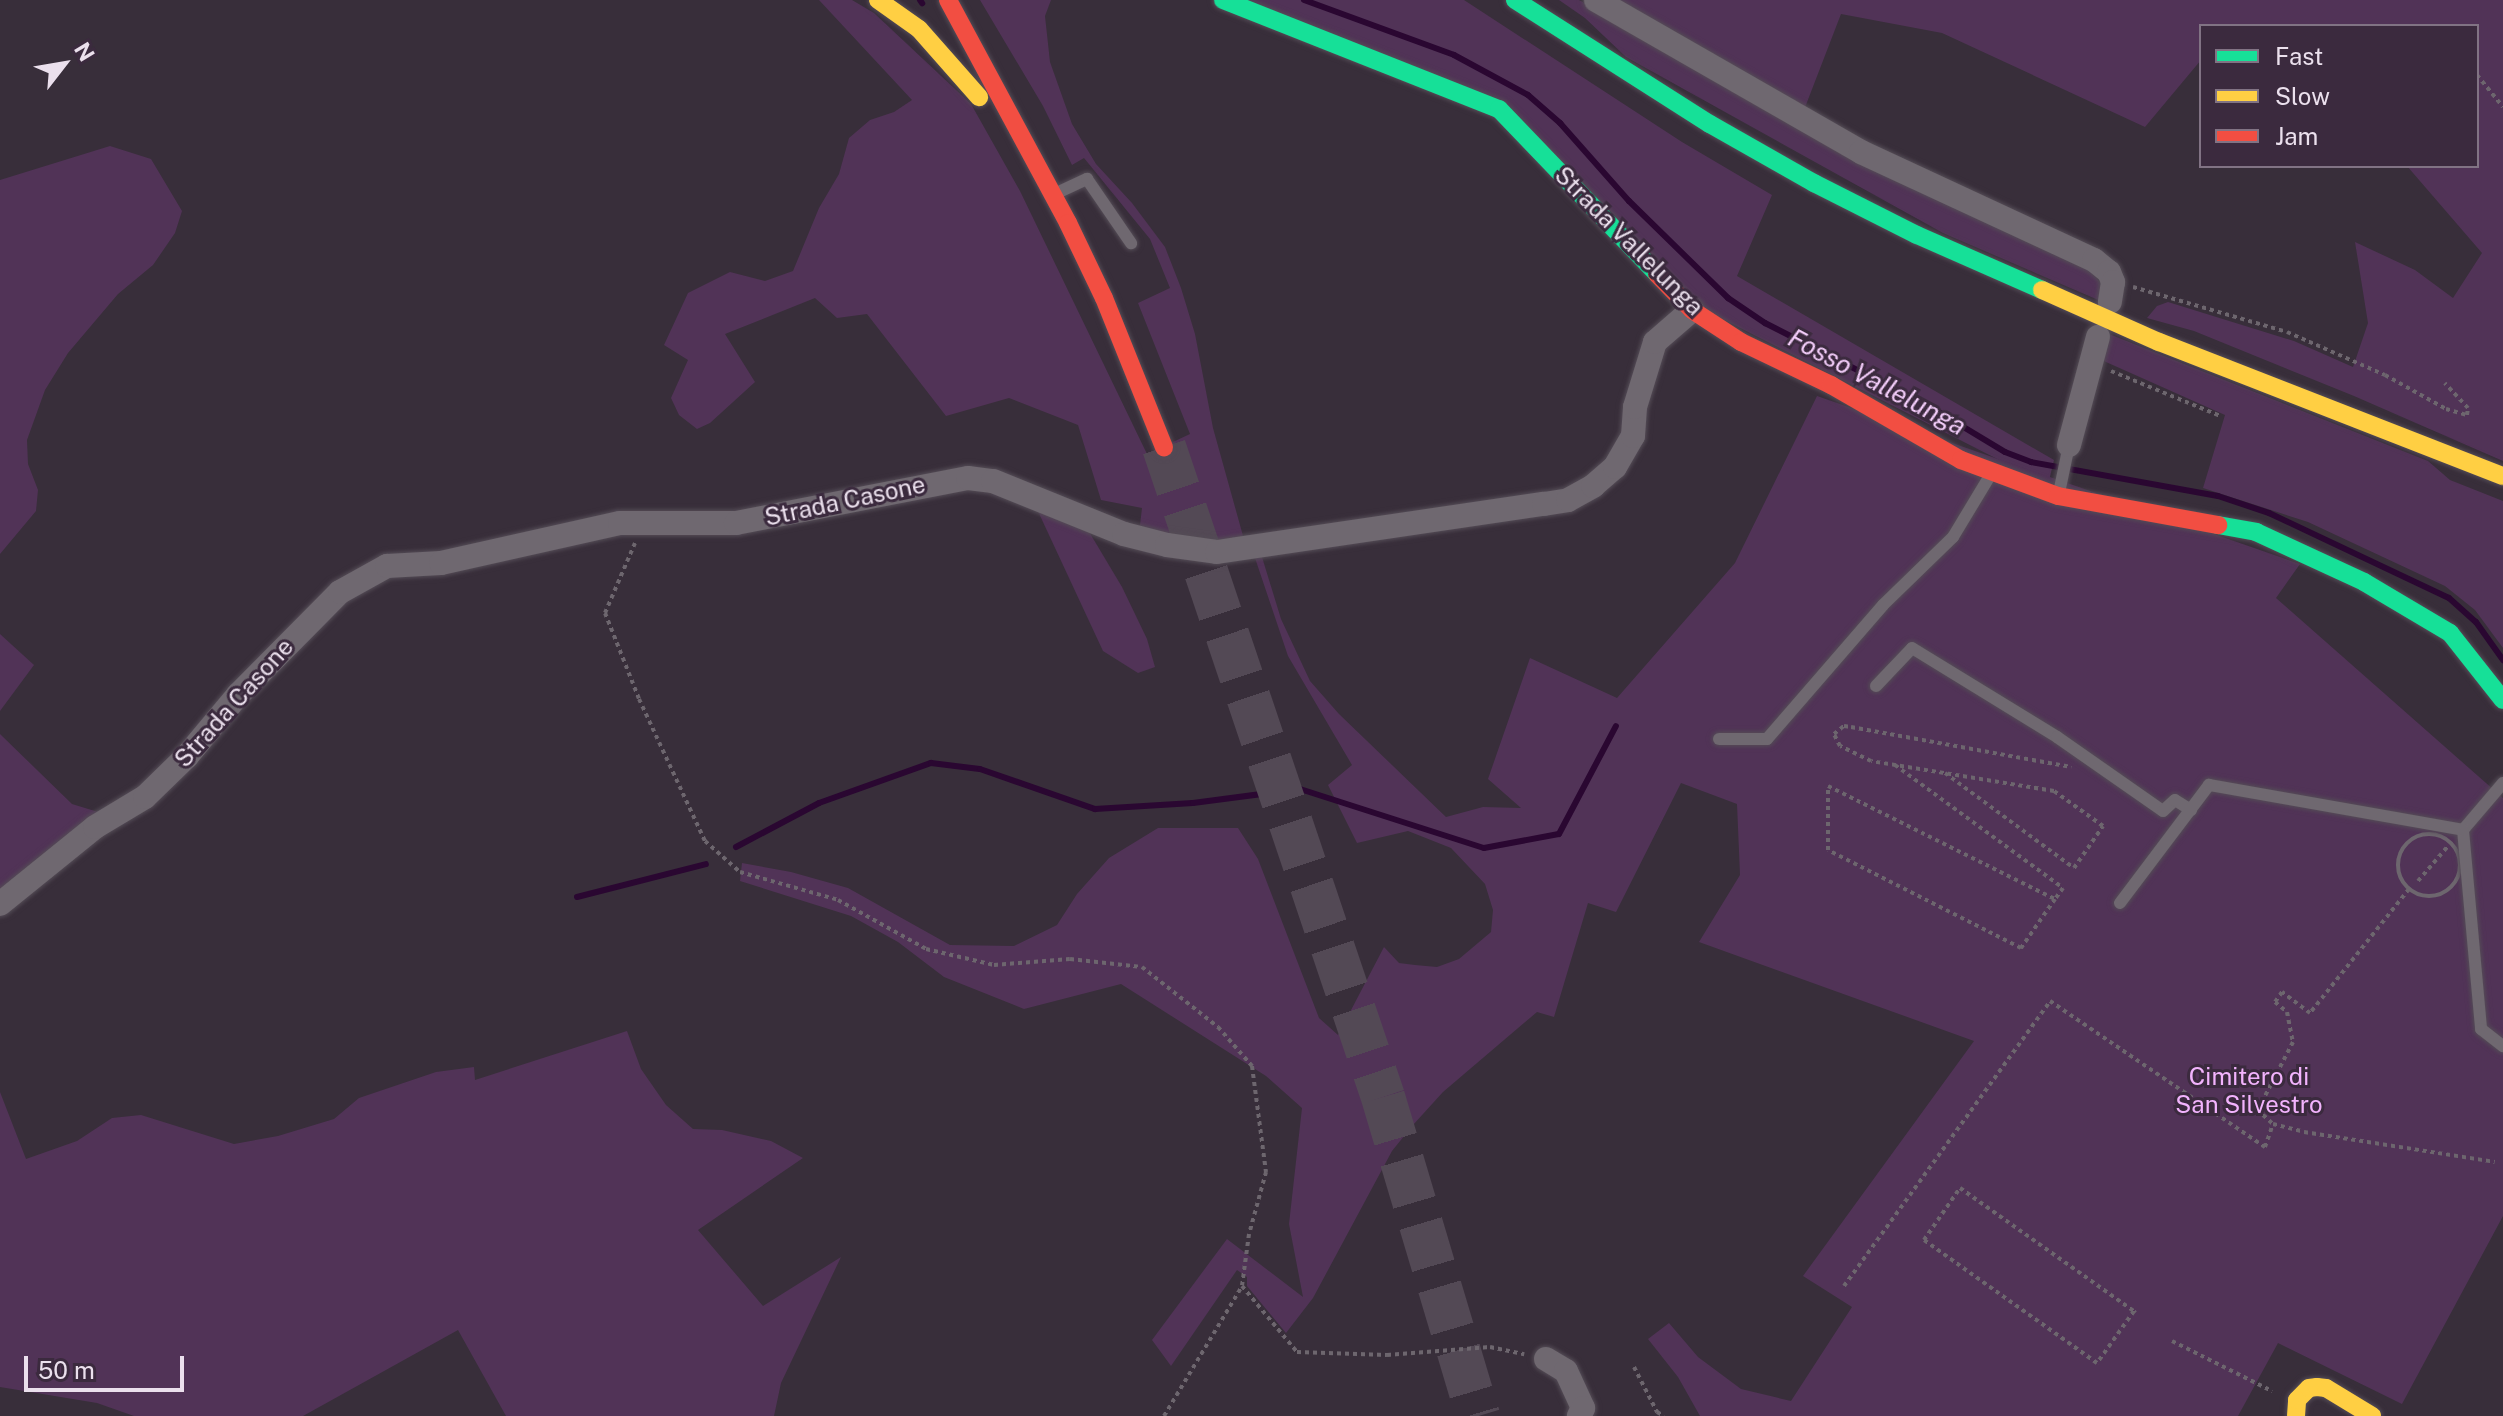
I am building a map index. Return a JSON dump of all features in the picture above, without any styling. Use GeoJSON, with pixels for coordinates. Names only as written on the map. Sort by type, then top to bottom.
{"type":"FeatureCollection","features":[{"type":"Feature","properties":{"kind":"main road"},"geometry":{"type":"LineString","coordinates":[[878,0],[919,29],[943,52],[976,93],[1017,158],[1041,169]]}},
{"type":"Feature","properties":{"kind":"main road"},"geometry":{"type":"LineString","coordinates":[[948,0],[1054,194],[1104,298],[1164,447]]}},
{"type":"Feature","properties":{"kind":"main road"},"geometry":{"type":"LineString","coordinates":[[969,0],[1004,63],[1005,100]]}},
{"type":"Feature","properties":{"kind":"main road","name":"Strada Vallelunga"},"geometry":{"type":"LineString","coordinates":[[1223,0],[1239,9],[1499,109],[1692,310],[1741,342],[1831,385],[1961,460],[2058,496],[2256,532],[2364,582],[2450,633],[2503,700]]}},
{"type":"Feature","properties":{"kind":"main road"},"geometry":{"type":"LineString","coordinates":[[1515,0],[1581,44],[1814,183],[2036,291],[2503,476]]}},
{"type":"Feature","properties":{"kind":"main road"},"geometry":{"type":"LineString","coordinates":[[1553,49],[1581,44]]}},
{"type":"Feature","properties":{"kind":"main road"},"geometry":{"type":"LineString","coordinates":[[2297,1408],[2309,1388],[2326,1388],[2372,1416]]}},
{"type":"Feature","properties":{"kind":"street"},"geometry":{"type":"LineString","coordinates":[[1596,0],[1861,152],[2094,260],[2109,272],[2113,282],[2110,302]]}},
{"type":"Feature","properties":{"kind":"street","name":"Strada Casone"},"geometry":{"type":"LineString","coordinates":[[0,904],[95,827],[145,797],[187,756],[238,695],[340,592],[387,566],[441,563],[620,523],[736,523],[968,478],[993,481],[1124,534],[1167,545],[1217,552],[1568,500],[1593,486],[1615,467],[1633,436],[1635,407],[1655,342],[1692,310]]}},
{"type":"Feature","properties":{"kind":"street"},"geometry":{"type":"LineString","coordinates":[[2069,445],[2098,337]]}},
{"type":"Feature","properties":{"kind":"street"},"geometry":{"type":"LineString","coordinates":[[1546,1359],[1566,1371],[1583,1408],[1579,1416]]}},
{"type":"Feature","properties":{"kind":"lane"},"geometry":{"type":"LineString","coordinates":[[1054,194],[1087,179],[1131,243]]}},
{"type":"Feature","properties":{"kind":"lane"},"geometry":{"type":"LineString","coordinates":[[2159,342],[2182,337]]}},
{"type":"Feature","properties":{"kind":"lane"},"geometry":{"type":"LineString","coordinates":[[2362,409],[2382,429]]}},
{"type":"Feature","properties":{"kind":"lane"},"geometry":{"type":"LineString","coordinates":[[2058,496],[2069,445]]}},
{"type":"Feature","properties":{"kind":"lane"},"geometry":{"type":"LineString","coordinates":[[2445,453],[2462,480]]}},
{"type":"Feature","properties":{"kind":"lane"},"geometry":{"type":"LineString","coordinates":[[1719,739],[1767,739],[1883,605],[1953,537],[1992,471]]}},
{"type":"Feature","properties":{"kind":"lane"},"geometry":{"type":"LineString","coordinates":[[1876,686],[1912,648],[2090,760],[2163,811],[2175,800],[2191,810]]}},
{"type":"Feature","properties":{"kind":"lane"},"geometry":{"type":"LineString","coordinates":[[2503,783],[2463,830],[2481,1029],[2503,1046]]}},
{"type":"Feature","properties":{"kind":"lane"},"geometry":{"type":"LineString","coordinates":[[2120,903],[2209,785],[2463,830]]}},
{"type":"Feature","properties":{"kind":"path"},"geometry":{"type":"LineString","coordinates":[[2479,77],[2503,107]]}},
{"type":"Feature","properties":{"kind":"path"},"geometry":{"type":"LineString","coordinates":[[2137,288],[2287,332],[2385,375],[2446,409],[2467,415],[2468,408],[2445,383]]}},
{"type":"Feature","properties":{"kind":"path"},"geometry":{"type":"LineString","coordinates":[[2091,363],[2220,416]]}},
{"type":"Feature","properties":{"kind":"path"},"geometry":{"type":"LineString","coordinates":[[643,523],[605,613],[639,699],[705,841],[740,872],[838,900],[926,949],[994,965],[1070,959],[1142,967],[1218,1027],[1252,1066],[1266,1172],[1249,1234],[1242,1286],[1164,1416]]}},
{"type":"Feature","properties":{"kind":"path"},"geometry":{"type":"LineString","coordinates":[[1945,773],[2074,868],[2103,826],[2054,791],[1945,773],[1871,761],[1845,749],[1837,743],[1834,734],[1844,726],[1851,727],[2083,770],[2090,760]]}},
{"type":"Feature","properties":{"kind":"path"},"geometry":{"type":"LineString","coordinates":[[1895,765],[2063,888],[2021,948],[1828,850],[1828,786],[2055,899]]}},
{"type":"Feature","properties":{"kind":"path"},"geometry":{"type":"LineString","coordinates":[[2418,881],[2463,830]]}},
{"type":"Feature","properties":{"kind":"path"},"geometry":{"type":"LineString","coordinates":[[2426,834],[2450,843],[2459,860],[2457,878],[2452,886],[2445,892],[2426,896],[2409,889],[2399,874],[2403,848],[2426,834]]}},
{"type":"Feature","properties":{"kind":"path"},"geometry":{"type":"LineString","coordinates":[[2409,889],[2310,1013],[2282,992],[2275,1002],[2287,1012],[2293,1042],[2264,1098],[2263,1115],[2273,1124],[2495,1162]]}},
{"type":"Feature","properties":{"kind":"path"},"geometry":{"type":"LineString","coordinates":[[1844,1286],[2050,1001],[2265,1147],[2273,1124]]}},
{"type":"Feature","properties":{"kind":"path"},"geometry":{"type":"LineString","coordinates":[[1960,1188],[2134,1312],[2097,1363],[1924,1240],[1960,1188]]}},
{"type":"Feature","properties":{"kind":"path"},"geometry":{"type":"LineString","coordinates":[[1242,1286],[1297,1352],[1387,1355],[1490,1347],[1546,1359]]}},
{"type":"Feature","properties":{"kind":"path"},"geometry":{"type":"LineString","coordinates":[[2172,1341],[2297,1408]]}},
{"type":"Feature","properties":{"kind":"path"},"geometry":{"type":"LineString","coordinates":[[1634,1367],[1657,1412],[1664,1416]]}},
{"type":"Feature","properties":{"kind":"green space"},"geometry":{"type":"Polygon","coordinates":[[[819,0],[852,0],[874,13],[971,104],[1020,191],[1147,454],[1190,434],[1138,303],[1170,288],[1150,239],[1084,158],[1072,165],[1043,106],[980,0],[1051,0],[1045,16],[1050,62],[1072,124],[1096,164],[1132,203],[1165,247],[1181,288],[1195,334],[1213,428],[1245,543],[1139,533],[1142,508],[1101,500],[1078,425],[1009,398],[946,416],[867,314],[837,318],[815,298],[725,334],[755,382],[710,423],[697,429],[679,415],[671,398],[688,360],[664,345],[688,293],[730,272],[765,281],[793,271],[819,208],[839,174],[849,138],[870,120],[894,112],[912,100],[819,0]]]}},
{"type":"Feature","properties":{"kind":"green space"},"geometry":{"type":"Polygon","coordinates":[[[1241,0],[1464,0],[1682,142],[1772,195],[1737,276],[2054,460],[2048,485],[1703,309],[1502,104],[1241,0]]]}},
{"type":"Feature","properties":{"kind":"green space"},"geometry":{"type":"Polygon","coordinates":[[[1559,0],[1579,0],[2090,271],[2100,282],[2103,302],[1943,233],[1626,57],[1585,18],[1559,0]]]}},
{"type":"Feature","properties":{"kind":"green space"},"geometry":{"type":"Polygon","coordinates":[[[1612,0],[2503,0],[2503,461],[2194,331],[2147,318],[2157,306],[2168,302],[2294,341],[2353,367],[2368,323],[2355,242],[2415,270],[2453,298],[2482,253],[2409,168],[2479,168],[2479,24],[2199,24],[2199,62],[2145,127],[1942,33],[1841,14],[1804,110],[1612,0]]]}},
{"type":"Feature","properties":{"kind":"green space"},"geometry":{"type":"Polygon","coordinates":[[[110,146],[151,159],[182,211],[175,233],[153,265],[118,294],[68,353],[45,390],[27,440],[28,464],[38,490],[36,511],[0,554],[0,180],[110,146]]]}},
{"type":"Feature","properties":{"kind":"green space"},"geometry":{"type":"Polygon","coordinates":[[[2104,332],[2428,461],[2450,480],[2503,501],[2503,648],[2475,610],[2445,586],[2308,522],[2203,488],[2225,415],[2097,358],[2104,332]]]}},
{"type":"Feature","properties":{"kind":"green space","name":"Cimitero di San Silvestro"},"geometry":{"type":"Polygon","coordinates":[[[1817,396],[2300,564],[2276,598],[2503,798],[2503,1216],[2402,1404],[2278,1343],[2238,1416],[1700,1416],[1678,1377],[1648,1339],[1669,1323],[1698,1357],[1741,1389],[1791,1401],[1852,1307],[1803,1276],[1974,1041],[1699,942],[1740,875],[1737,804],[1681,783],[1616,912],[1588,903],[1554,1017],[1537,1012],[1443,1092],[1413,1125],[1392,1151],[1313,1298],[1286,1333],[1247,1286],[1247,1277],[1237,1270],[1171,1366],[1152,1340],[1227,1239],[1303,1297],[1289,1224],[1302,1108],[1266,1076],[1121,984],[1024,1009],[944,977],[898,942],[851,916],[740,881],[742,863],[791,872],[848,888],[950,945],[1014,946],[1057,925],[1077,894],[1109,858],[1158,828],[1238,828],[1258,859],[1319,1018],[1338,1035],[1384,947],[1399,963],[1437,967],[1459,959],[1491,932],[1493,910],[1485,884],[1451,848],[1408,831],[1357,843],[1328,785],[1352,765],[1288,656],[1255,558],[1262,557],[1281,619],[1310,681],[1339,714],[1446,817],[1483,807],[1521,808],[1488,779],[1530,658],[1617,698],[1735,563],[1817,396]]]}},
{"type":"Feature","properties":{"kind":"green space"},"geometry":{"type":"Polygon","coordinates":[[[1036,507],[1085,525],[1122,587],[1147,639],[1155,667],[1138,673],[1103,651],[1036,507]]]}},
{"type":"Feature","properties":{"kind":"green space"},"geometry":{"type":"Polygon","coordinates":[[[0,634],[34,665],[0,711],[0,634]]]}},
{"type":"Feature","properties":{"kind":"green space"},"geometry":{"type":"Polygon","coordinates":[[[0,734],[72,804],[108,815],[0,898],[0,734]]]}},
{"type":"Feature","properties":{"kind":"green space"},"geometry":{"type":"Polygon","coordinates":[[[627,1031],[641,1069],[666,1105],[693,1129],[722,1130],[771,1141],[803,1158],[698,1230],[763,1306],[841,1257],[781,1383],[774,1416],[506,1416],[458,1330],[303,1416],[134,1416],[97,1403],[0,1387],[0,1092],[26,1159],[77,1141],[112,1118],[141,1115],[234,1144],[278,1136],[334,1119],[359,1098],[436,1072],[474,1067],[475,1080],[627,1031]]]}},
{"type":"Feature","properties":{"kind":"waterway","name":"Fosso Vallelunga"},"geometry":{"type":"LineString","coordinates":[[1304,0],[1454,55],[1528,95],[1560,123],[1629,201],[1728,298],[1765,323],[1932,408],[2005,452],[2031,462],[2218,496],[2269,513],[2449,598],[2476,622],[2503,660]]}},
{"type":"Feature","properties":{"kind":"waterway"},"geometry":{"type":"LineString","coordinates":[[736,847],[819,803],[931,763],[980,769],[1095,809],[1193,803],[1300,789],[1484,848],[1559,834],[1616,726]]}},
{"type":"Feature","properties":{"kind":"waterway"},"geometry":{"type":"LineString","coordinates":[[577,897],[706,864]]}},
{"type":"Feature","properties":{"kind":"tunnel"},"geometry":{"type":"LineString","coordinates":[[1164,447],[1383,1097],[1478,1416]]}},
{"type":"Feature","properties":{"kind":"traffic: fast"},"geometry":{"type":"LineString","coordinates":[[1223,0],[1499,109],[1657,274]]}},
{"type":"Feature","properties":{"kind":"traffic: fast"},"geometry":{"type":"LineString","coordinates":[[1515,0],[1710,124],[1814,183],[1917,235],[2042,290]]}},
{"type":"Feature","properties":{"kind":"traffic: fast"},"geometry":{"type":"LineString","coordinates":[[2218,525],[2256,532],[2364,582],[2450,633],[2503,700]]}},
{"type":"Feature","properties":{"kind":"traffic: slow"},"geometry":{"type":"LineString","coordinates":[[878,0],[919,29],[979,97]]}},
{"type":"Feature","properties":{"kind":"traffic: slow"},"geometry":{"type":"LineString","coordinates":[[2042,290],[2159,342],[2503,476]]}},
{"type":"Feature","properties":{"kind":"traffic: slow"},"geometry":{"type":"LineString","coordinates":[[2296,1416],[2297,1400],[2309,1388],[2317,1387],[2326,1388],[2372,1416]]}},
{"type":"Feature","properties":{"kind":"traffic: jam"},"geometry":{"type":"LineString","coordinates":[[948,0],[1068,223],[1104,298],[1164,447]]}},
{"type":"Feature","properties":{"kind":"traffic: jam"},"geometry":{"type":"LineString","coordinates":[[1657,274],[1692,310],[1741,342],[1831,385],[1961,460],[2058,496],[2218,525]]}}]}
